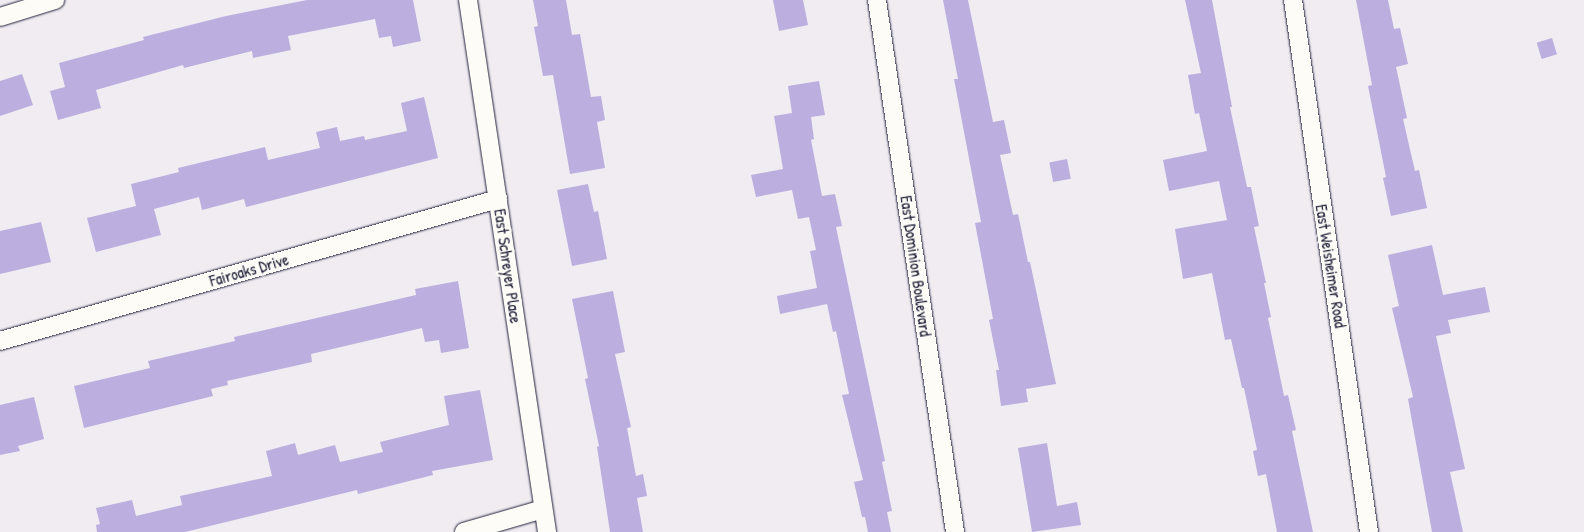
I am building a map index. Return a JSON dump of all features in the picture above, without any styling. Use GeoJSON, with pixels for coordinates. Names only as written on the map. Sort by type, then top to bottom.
{"type":"FeatureCollection","features":[{"type":"Feature","properties":{"kind":"street"},"geometry":{"type":"LineString","coordinates":[[0,17],[55,0]]}},
{"type":"Feature","properties":{"kind":"street","name":"East Schreyer Place"},"geometry":{"type":"LineString","coordinates":[[468,0],[547,532]]}},
{"type":"Feature","properties":{"kind":"street","name":"East Dominion Boulevard"},"geometry":{"type":"LineString","coordinates":[[877,0],[955,532]]}},
{"type":"Feature","properties":{"kind":"street","name":"East Weisheimer Road"},"geometry":{"type":"LineString","coordinates":[[1293,0],[1369,532]]}},
{"type":"Feature","properties":{"kind":"street","name":"Fairoaks Drive"},"geometry":{"type":"LineString","coordinates":[[0,341],[498,199]]}},
{"type":"Feature","properties":{"kind":"street"},"geometry":{"type":"LineString","coordinates":[[464,532],[543,509]]}},
{"type":"Feature","properties":{"kind":"building"},"geometry":{"type":"Polygon","coordinates":[[[307,0],[413,0],[421,41],[393,47],[391,36],[379,38],[375,19],[288,36],[291,50],[253,58],[252,51],[184,68],[183,65],[96,90],[101,108],[58,120],[50,91],[65,87],[59,63],[144,40],[143,37],[226,16],[307,0]]]}},
{"type":"Feature","properties":{"kind":"building"},"geometry":{"type":"Polygon","coordinates":[[[533,0],[566,0],[572,35],[580,34],[591,97],[601,96],[605,120],[597,122],[605,168],[570,174],[553,75],[543,76],[534,27],[538,26],[533,0]]]}},
{"type":"Feature","properties":{"kind":"building"},"geometry":{"type":"Polygon","coordinates":[[[773,0],[803,0],[808,25],[779,31],[773,0]]]}},
{"type":"Feature","properties":{"kind":"building"},"geometry":{"type":"Polygon","coordinates":[[[943,0],[968,0],[993,122],[1004,120],[1011,153],[1000,155],[1013,215],[1018,214],[1028,262],[1030,262],[1056,384],[1026,389],[1028,402],[1001,406],[996,370],[999,370],[989,320],[993,319],[975,223],[981,222],[954,79],[958,79],[943,0]]]}},
{"type":"Feature","properties":{"kind":"building"},"geometry":{"type":"Polygon","coordinates":[[[1185,0],[1212,0],[1232,107],[1230,107],[1247,187],[1251,187],[1259,226],[1254,227],[1266,283],[1264,283],[1271,317],[1268,318],[1284,396],[1288,395],[1296,430],[1292,431],[1313,532],[1277,532],[1266,474],[1258,476],[1253,451],[1257,450],[1244,388],[1242,388],[1231,339],[1225,340],[1212,273],[1183,279],[1175,229],[1227,220],[1219,181],[1169,191],[1163,160],[1207,151],[1199,113],[1195,114],[1188,75],[1201,73],[1185,0]]]}},
{"type":"Feature","properties":{"kind":"building"},"geometry":{"type":"Polygon","coordinates":[[[1356,0],[1388,0],[1394,29],[1400,28],[1408,64],[1396,67],[1407,118],[1403,119],[1415,171],[1419,170],[1427,208],[1391,216],[1383,178],[1386,177],[1368,86],[1372,85],[1356,0]]]}},
{"type":"Feature","properties":{"kind":"building"},"geometry":{"type":"Polygon","coordinates":[[[1552,38],[1557,54],[1542,59],[1537,43],[1552,38]]]}},
{"type":"Feature","properties":{"kind":"building"},"geometry":{"type":"Polygon","coordinates":[[[22,74],[33,105],[0,116],[0,81],[22,74]]]}},
{"type":"Feature","properties":{"kind":"building"},"geometry":{"type":"Polygon","coordinates":[[[819,81],[825,115],[811,117],[814,139],[811,140],[822,196],[835,194],[842,226],[836,227],[885,461],[882,462],[892,511],[887,512],[891,532],[868,532],[865,517],[862,517],[854,482],[863,480],[842,395],[849,394],[836,331],[833,332],[827,304],[780,314],[777,296],[817,288],[810,251],[816,250],[809,217],[798,219],[792,190],[756,197],[751,175],[783,169],[774,116],[792,113],[788,86],[819,81]]]}},
{"type":"Feature","properties":{"kind":"building"},"geometry":{"type":"Polygon","coordinates":[[[424,97],[438,158],[246,207],[244,199],[202,210],[199,197],[154,209],[161,235],[96,252],[87,218],[136,206],[131,184],[179,172],[178,168],[265,147],[268,160],[320,148],[316,132],[337,127],[340,141],[364,136],[365,140],[407,131],[401,103],[424,97]]]}},
{"type":"Feature","properties":{"kind":"building"},"geometry":{"type":"Polygon","coordinates":[[[1067,159],[1071,179],[1053,182],[1049,162],[1067,159]]]}},
{"type":"Feature","properties":{"kind":"building"},"geometry":{"type":"Polygon","coordinates":[[[588,184],[594,212],[598,211],[607,259],[572,266],[557,190],[588,184]]]}},
{"type":"Feature","properties":{"kind":"building"},"geometry":{"type":"Polygon","coordinates":[[[41,222],[51,262],[0,274],[0,231],[41,222]]]}},
{"type":"Feature","properties":{"kind":"building"},"geometry":{"type":"Polygon","coordinates":[[[1432,245],[1443,295],[1485,287],[1490,312],[1448,320],[1451,333],[1436,336],[1465,469],[1450,472],[1463,532],[1432,532],[1408,399],[1413,397],[1392,308],[1399,306],[1388,255],[1432,245]]]}},
{"type":"Feature","properties":{"kind":"building"},"geometry":{"type":"Polygon","coordinates":[[[458,281],[469,348],[441,353],[439,340],[425,342],[422,328],[311,354],[312,362],[227,381],[228,385],[211,389],[213,396],[84,428],[74,386],[150,368],[148,361],[235,341],[234,337],[416,295],[415,289],[458,281]]]}},
{"type":"Feature","properties":{"kind":"building"},"geometry":{"type":"Polygon","coordinates":[[[613,291],[625,352],[615,354],[631,427],[627,428],[636,476],[643,474],[647,496],[637,498],[643,532],[610,532],[597,447],[599,446],[585,379],[588,378],[572,299],[613,291]]]}},
{"type":"Feature","properties":{"kind":"building"},"geometry":{"type":"Polygon","coordinates":[[[480,390],[493,460],[432,471],[433,475],[358,494],[357,490],[185,532],[97,532],[96,525],[100,524],[96,508],[132,500],[136,516],[182,505],[180,496],[272,476],[266,451],[295,443],[298,455],[335,445],[340,462],[383,452],[380,442],[449,425],[444,396],[480,390]]]}},
{"type":"Feature","properties":{"kind":"building"},"geometry":{"type":"Polygon","coordinates":[[[34,397],[44,439],[18,446],[20,451],[0,455],[0,405],[34,397]]]}},
{"type":"Feature","properties":{"kind":"building"},"geometry":{"type":"Polygon","coordinates":[[[1047,443],[1057,506],[1077,502],[1081,525],[1032,532],[1018,448],[1047,443]]]}}]}
